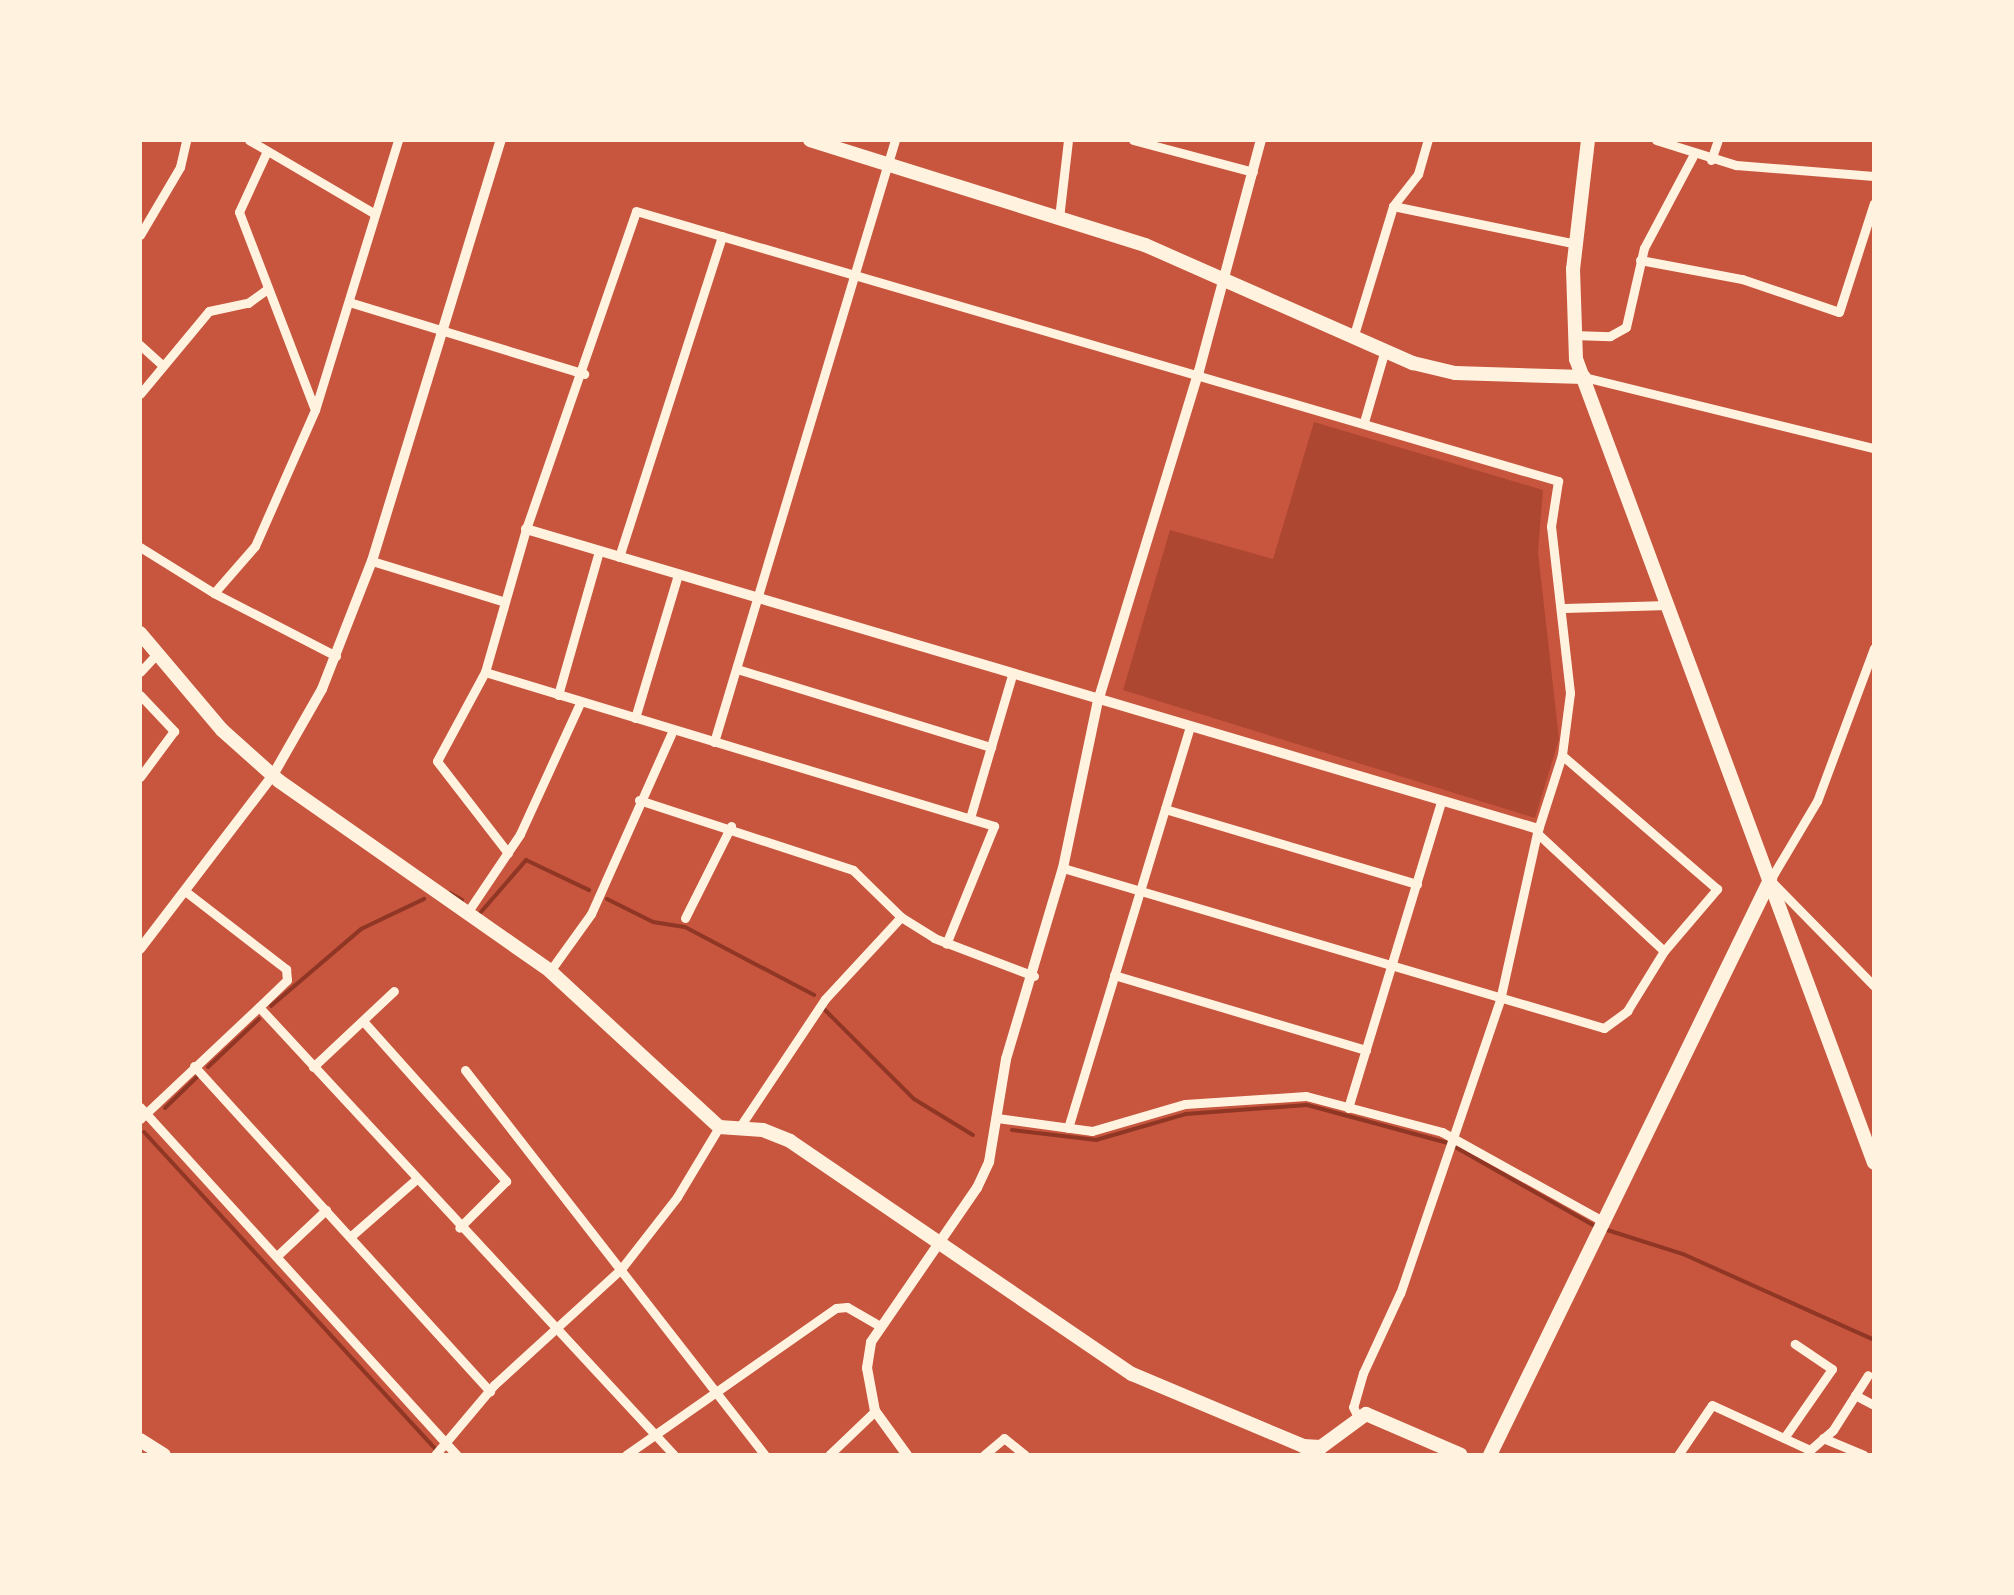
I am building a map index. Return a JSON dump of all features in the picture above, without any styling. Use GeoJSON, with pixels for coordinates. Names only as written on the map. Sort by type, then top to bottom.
{"type":"FeatureCollection","features":[{"type":"Feature","properties":{"kind":"main road"},"geometry":{"type":"LineString","coordinates":[[810,140],[888,168],[1059,218],[1226,279],[1384,354],[1455,373],[1584,377]]}},
{"type":"Feature","properties":{"kind":"main road"},"geometry":{"type":"LineString","coordinates":[[1588,140],[1576,244],[1573,336],[1584,377],[1872,1151]]}},
{"type":"Feature","properties":{"kind":"main road"},"geometry":{"type":"LineString","coordinates":[[140,632],[222,730],[274,775],[550,971],[719,1126],[790,1142],[935,1245],[1132,1374],[1317,1451],[1359,1418],[1381,1418],[1461,1455]]}},
{"type":"Feature","properties":{"kind":"main road"},"geometry":{"type":"LineString","coordinates":[[1490,1455],[1770,880]]}},
{"type":"Feature","properties":{"kind":"main road"},"geometry":{"type":"LineString","coordinates":[[140,1440],[164,1455]]}},
{"type":"Feature","properties":{"kind":"street"},"geometry":{"type":"LineString","coordinates":[[140,235],[180,167],[186,140]]}},
{"type":"Feature","properties":{"kind":"street"},"geometry":{"type":"LineString","coordinates":[[249,140],[375,214]]}},
{"type":"Feature","properties":{"kind":"street"},"geometry":{"type":"LineString","coordinates":[[214,594],[255,546],[316,410],[398,140]]}},
{"type":"Feature","properties":{"kind":"street"},"geometry":{"type":"LineString","coordinates":[[140,949],[274,775],[336,656],[372,562],[501,140]]}},
{"type":"Feature","properties":{"kind":"street"},"geometry":{"type":"LineString","coordinates":[[714,742],[760,599],[894,140]]}},
{"type":"Feature","properties":{"kind":"street"},"geometry":{"type":"LineString","coordinates":[[1059,218],[1068,140]]}},
{"type":"Feature","properties":{"kind":"street"},"geometry":{"type":"LineString","coordinates":[[1133,140],[1253,172]]}},
{"type":"Feature","properties":{"kind":"street"},"geometry":{"type":"LineString","coordinates":[[907,1455],[874,1411],[866,1368],[878,1325],[984,1175],[1006,1059],[1034,976],[1063,868],[1098,701],[1200,371],[1262,140]]}},
{"type":"Feature","properties":{"kind":"street"},"geometry":{"type":"LineString","coordinates":[[1352,341],[1393,206],[1418,174],[1428,140]]}},
{"type":"Feature","properties":{"kind":"street"},"geometry":{"type":"LineString","coordinates":[[1656,140],[1711,160],[1874,176]]}},
{"type":"Feature","properties":{"kind":"street"},"geometry":{"type":"LineString","coordinates":[[1711,160],[1718,140]]}},
{"type":"Feature","properties":{"kind":"street"},"geometry":{"type":"LineString","coordinates":[[267,151],[239,212],[316,410]]}},
{"type":"Feature","properties":{"kind":"street"},"geometry":{"type":"LineString","coordinates":[[1573,336],[1621,333],[1640,260],[1693,156]]}},
{"type":"Feature","properties":{"kind":"street"},"geometry":{"type":"LineString","coordinates":[[1640,260],[1742,279],[1839,312],[1874,203]]}},
{"type":"Feature","properties":{"kind":"street"},"geometry":{"type":"LineString","coordinates":[[1393,206],[1576,244]]}},
{"type":"Feature","properties":{"kind":"street"},"geometry":{"type":"LineString","coordinates":[[508,853],[437,761],[485,672],[526,529],[584,374],[636,211],[1200,371],[1558,481],[1551,526],[1564,608],[1570,693],[1562,755],[1538,831],[1500,1000],[1400,1294],[1362,1373],[1353,1407],[1359,1418]]}},
{"type":"Feature","properties":{"kind":"street"},"geometry":{"type":"LineString","coordinates":[[619,557],[722,236]]}},
{"type":"Feature","properties":{"kind":"street"},"geometry":{"type":"LineString","coordinates":[[140,394],[161,364],[209,312],[248,303],[267,289]]}},
{"type":"Feature","properties":{"kind":"street"},"geometry":{"type":"LineString","coordinates":[[349,302],[584,374]]}},
{"type":"Feature","properties":{"kind":"street"},"geometry":{"type":"LineString","coordinates":[[140,345],[161,364]]}},
{"type":"Feature","properties":{"kind":"street"},"geometry":{"type":"LineString","coordinates":[[1364,422],[1384,354]]}},
{"type":"Feature","properties":{"kind":"street"},"geometry":{"type":"LineString","coordinates":[[1584,377],[1630,392],[1874,448]]}},
{"type":"Feature","properties":{"kind":"street"},"geometry":{"type":"LineString","coordinates":[[526,529],[1538,831],[1664,951]]}},
{"type":"Feature","properties":{"kind":"street"},"geometry":{"type":"LineString","coordinates":[[140,547],[214,594],[336,656]]}},
{"type":"Feature","properties":{"kind":"street"},"geometry":{"type":"LineString","coordinates":[[558,694],[600,551]]}},
{"type":"Feature","properties":{"kind":"street"},"geometry":{"type":"LineString","coordinates":[[372,562],[505,602]]}},
{"type":"Feature","properties":{"kind":"street"},"geometry":{"type":"LineString","coordinates":[[635,718],[678,574]]}},
{"type":"Feature","properties":{"kind":"street"},"geometry":{"type":"LineString","coordinates":[[1564,608],[1668,605]]}},
{"type":"Feature","properties":{"kind":"street"},"geometry":{"type":"LineString","coordinates":[[1874,648],[1817,801],[1770,880],[1874,986]]}},
{"type":"Feature","properties":{"kind":"street"},"geometry":{"type":"LineString","coordinates":[[140,672],[158,653]]}},
{"type":"Feature","properties":{"kind":"street"},"geometry":{"type":"LineString","coordinates":[[737,669],[991,747]]}},
{"type":"Feature","properties":{"kind":"street"},"geometry":{"type":"LineString","coordinates":[[485,672],[994,826],[946,944]]}},
{"type":"Feature","properties":{"kind":"street"},"geometry":{"type":"LineString","coordinates":[[970,818],[1012,675]]}},
{"type":"Feature","properties":{"kind":"street"},"geometry":{"type":"LineString","coordinates":[[140,695],[174,731],[140,778]]}},
{"type":"Feature","properties":{"kind":"street"},"geometry":{"type":"LineString","coordinates":[[467,912],[508,853],[581,701]]}},
{"type":"Feature","properties":{"kind":"street"},"geometry":{"type":"LineString","coordinates":[[1068,1128],[1190,728]]}},
{"type":"Feature","properties":{"kind":"street"},"geometry":{"type":"LineString","coordinates":[[550,971],[591,914],[672,730]]}},
{"type":"Feature","properties":{"kind":"street"},"geometry":{"type":"LineString","coordinates":[[1063,868],[1604,1028],[1627,1011],[1664,951],[1717,889],[1562,755]]}},
{"type":"Feature","properties":{"kind":"street"},"geometry":{"type":"LineString","coordinates":[[639,800],[731,826],[853,870],[900,917],[946,944],[1034,976]]}},
{"type":"Feature","properties":{"kind":"street"},"geometry":{"type":"LineString","coordinates":[[1348,1108],[1441,801]]}},
{"type":"Feature","properties":{"kind":"street"},"geometry":{"type":"LineString","coordinates":[[1165,809],[1417,884]]}},
{"type":"Feature","properties":{"kind":"street"},"geometry":{"type":"LineString","coordinates":[[685,918],[731,826]]}},
{"type":"Feature","properties":{"kind":"street"},"geometry":{"type":"LineString","coordinates":[[185,891],[286,968],[287,980],[142,1113],[278,1255],[441,1448],[457,1455]]}},
{"type":"Feature","properties":{"kind":"street"},"geometry":{"type":"LineString","coordinates":[[739,1128],[825,999],[900,917]]}},
{"type":"Feature","properties":{"kind":"street"},"geometry":{"type":"LineString","coordinates":[[1114,975],[1366,1050]]}},
{"type":"Feature","properties":{"kind":"street"},"geometry":{"type":"LineString","coordinates":[[313,1067],[394,991]]}},
{"type":"Feature","properties":{"kind":"street"},"geometry":{"type":"LineString","coordinates":[[259,1006],[414,1181],[674,1455]]}},
{"type":"Feature","properties":{"kind":"street"},"geometry":{"type":"LineString","coordinates":[[363,1020],[506,1181],[459,1228]]}},
{"type":"Feature","properties":{"kind":"street"},"geometry":{"type":"LineString","coordinates":[[194,1066],[490,1391]]}},
{"type":"Feature","properties":{"kind":"street"},"geometry":{"type":"LineString","coordinates":[[465,1070],[764,1455]]}},
{"type":"Feature","properties":{"kind":"street"},"geometry":{"type":"LineString","coordinates":[[997,1118],[1092,1131],[1185,1104],[1306,1096],[1452,1137],[1599,1225]]}},
{"type":"Feature","properties":{"kind":"street"},"geometry":{"type":"LineString","coordinates":[[441,1448],[490,1391],[621,1268],[677,1197],[719,1126]]}},
{"type":"Feature","properties":{"kind":"street"},"geometry":{"type":"LineString","coordinates":[[350,1237],[414,1181]]}},
{"type":"Feature","properties":{"kind":"street"},"geometry":{"type":"LineString","coordinates":[[278,1255],[326,1210]]}},
{"type":"Feature","properties":{"kind":"street"},"geometry":{"type":"LineString","coordinates":[[626,1455],[836,1308],[846,1307],[878,1325]]}},
{"type":"Feature","properties":{"kind":"street"},"geometry":{"type":"LineString","coordinates":[[1784,1438],[1832,1368],[1795,1344]]}},
{"type":"Feature","properties":{"kind":"street"},"geometry":{"type":"LineString","coordinates":[[1678,1455],[1712,1405],[1810,1450],[1824,1438],[1868,1375]]}},
{"type":"Feature","properties":{"kind":"street"},"geometry":{"type":"LineString","coordinates":[[1855,1396],[1874,1405]]}},
{"type":"Feature","properties":{"kind":"street"},"geometry":{"type":"LineString","coordinates":[[829,1455],[874,1411]]}},
{"type":"Feature","properties":{"kind":"street"},"geometry":{"type":"LineString","coordinates":[[984,1455],[1004,1438],[1024,1455]]}},
{"type":"Feature","properties":{"kind":"street"},"geometry":{"type":"LineString","coordinates":[[1824,1438],[1864,1455]]}},
{"type":"Feature","properties":{"kind":"shaded area"},"geometry":{"type":"Polygon","coordinates":[[[1314,422],[1543,490],[1538,552],[1559,739],[1535,818],[1123,690],[1170,530],[1273,559],[1314,422]]]}},
{"type":"Feature","properties":{"kind":"waterway"},"geometry":{"type":"LineString","coordinates":[[481,912],[526,860],[589,890]]}},
{"type":"Feature","properties":{"kind":"waterway"},"geometry":{"type":"LineString","coordinates":[[450,893],[462,900]]}},
{"type":"Feature","properties":{"kind":"waterway"},"geometry":{"type":"LineString","coordinates":[[271,1006],[361,929],[424,899]]}},
{"type":"Feature","properties":{"kind":"waterway"},"geometry":{"type":"LineString","coordinates":[[607,899],[653,922],[685,927],[814,995]]}},
{"type":"Feature","properties":{"kind":"waterway"},"geometry":{"type":"LineString","coordinates":[[824,1009],[914,1099],[973,1135]]}},
{"type":"Feature","properties":{"kind":"waterway"},"geometry":{"type":"LineString","coordinates":[[208,1067],[259,1019]]}},
{"type":"Feature","properties":{"kind":"waterway"},"geometry":{"type":"LineString","coordinates":[[165,1108],[198,1076]]}},
{"type":"Feature","properties":{"kind":"waterway"},"geometry":{"type":"LineString","coordinates":[[1012,1130],[1096,1140],[1186,1114],[1307,1105],[1448,1143],[1595,1226]]}},
{"type":"Feature","properties":{"kind":"waterway"},"geometry":{"type":"LineString","coordinates":[[144,1132],[435,1449]]}},
{"type":"Feature","properties":{"kind":"waterway"},"geometry":{"type":"LineString","coordinates":[[1604,1229],[1683,1254],[1874,1340]]}}]}
